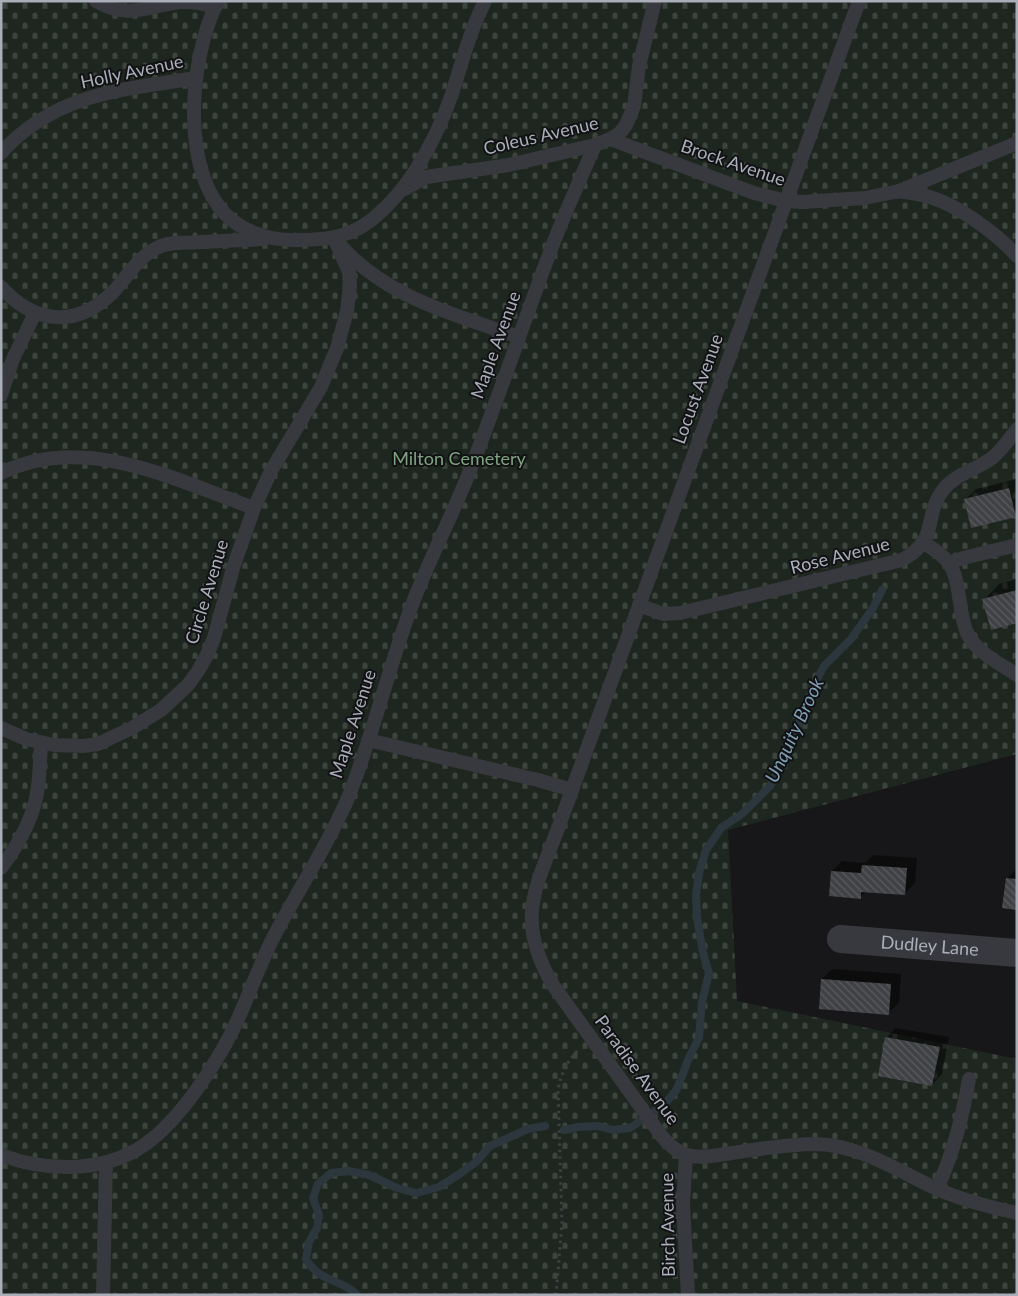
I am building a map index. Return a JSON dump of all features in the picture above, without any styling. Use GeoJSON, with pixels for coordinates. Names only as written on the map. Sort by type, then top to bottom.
{"type":"FeatureCollection","features":[{"type":"Feature","properties":{"kind":"street","name":"Dudley Lane"},"geometry":{"type":"LineString","coordinates":[[842,939],[1017,954]]}},
{"type":"Feature","properties":{"kind":"lane"},"geometry":{"type":"LineString","coordinates":[[96,1],[125,11],[144,6],[181,2],[217,4],[206,35],[196,78],[194,99],[195,140],[202,172],[215,200],[232,220],[253,233],[277,239]]}},
{"type":"Feature","properties":{"kind":"lane"},"geometry":{"type":"LineString","coordinates":[[1,287],[15,301],[35,313],[62,319],[90,310],[103,301],[140,260],[158,247],[179,243],[334,238],[362,226],[396,195],[423,157],[451,95],[472,31],[485,1]]}},
{"type":"Feature","properties":{"kind":"lane","name":"Coleus Avenue"},"geometry":{"type":"LineString","coordinates":[[396,195],[426,178],[509,165],[595,145],[620,133],[631,116],[642,51],[655,1]]}},
{"type":"Feature","properties":{"kind":"lane","name":"Locust Avenue"},"geometry":{"type":"LineString","coordinates":[[572,790],[859,1]]}},
{"type":"Feature","properties":{"kind":"lane","name":"Holly Avenue"},"geometry":{"type":"LineString","coordinates":[[1,153],[26,129],[44,117],[76,102],[105,92],[196,78]]}},
{"type":"Feature","properties":{"kind":"lane","name":"Brock Avenue"},"geometry":{"type":"LineString","coordinates":[[610,139],[754,193],[786,201],[866,198],[899,191],[1017,143]]}},
{"type":"Feature","properties":{"kind":"lane","name":"Maple Avenue"},"geometry":{"type":"LineString","coordinates":[[1,1155],[19,1162],[51,1166],[85,1166],[122,1157],[136,1150],[166,1126],[220,1054],[240,1014],[271,942],[336,824],[353,784],[410,608],[469,472],[553,244],[595,145]]}},
{"type":"Feature","properties":{"kind":"lane"},"geometry":{"type":"LineString","coordinates":[[899,191],[931,197],[946,204],[988,230],[1017,256]]}},
{"type":"Feature","properties":{"kind":"lane"},"geometry":{"type":"LineString","coordinates":[[334,238],[364,268],[398,291],[435,308],[519,337]]}},
{"type":"Feature","properties":{"kind":"lane","name":"Circle Avenue"},"geometry":{"type":"LineString","coordinates":[[1,728],[26,739],[41,743],[67,746],[98,744],[124,732],[161,710],[188,685],[207,655],[214,638],[233,568],[254,508],[271,471],[321,388],[343,329],[350,298],[350,286],[346,266],[334,238]]}},
{"type":"Feature","properties":{"kind":"lane"},"geometry":{"type":"LineString","coordinates":[[1,395],[12,359],[35,313]]}},
{"type":"Feature","properties":{"kind":"lane"},"geometry":{"type":"LineString","coordinates":[[1017,429],[993,457],[958,477],[944,489],[934,507],[924,543],[950,563],[964,622],[970,636],[989,657],[1017,675]]}},
{"type":"Feature","properties":{"kind":"lane"},"geometry":{"type":"LineString","coordinates":[[1,473],[12,468],[58,457],[93,458],[140,468],[254,508]]}},
{"type":"Feature","properties":{"kind":"lane","name":"Rose Avenue"},"geometry":{"type":"LineString","coordinates":[[639,606],[663,614],[680,613],[902,560],[924,543]]}},
{"type":"Feature","properties":{"kind":"lane"},"geometry":{"type":"LineString","coordinates":[[950,563],[1017,545]]}},
{"type":"Feature","properties":{"kind":"lane"},"geometry":{"type":"LineString","coordinates":[[368,740],[538,780],[572,790]]}},
{"type":"Feature","properties":{"kind":"lane"},"geometry":{"type":"LineString","coordinates":[[1,868],[22,835],[35,802],[41,743]]}},
{"type":"Feature","properties":{"kind":"lane","name":"Paradise Avenue"},"geometry":{"type":"LineString","coordinates":[[572,790],[532,904],[532,934],[535,947],[545,972],[660,1134],[675,1149],[686,1155]]}},
{"type":"Feature","properties":{"kind":"lane"},"geometry":{"type":"LineString","coordinates":[[937,1189],[963,1110],[969,1079]]}},
{"type":"Feature","properties":{"kind":"lane"},"geometry":{"type":"LineString","coordinates":[[686,1155],[707,1156],[782,1146],[830,1145],[872,1157],[937,1189],[973,1202],[1017,1213]]}},
{"type":"Feature","properties":{"kind":"lane","name":"Birch Avenue"},"geometry":{"type":"LineString","coordinates":[[686,1155],[683,1204],[688,1295]]}},
{"type":"Feature","properties":{"kind":"lane"},"geometry":{"type":"LineString","coordinates":[[103,1295],[106,1162]]}},
{"type":"Feature","properties":{"kind":"path"},"geometry":{"type":"LineString","coordinates":[[556,1295],[562,1223],[558,1090],[562,1073],[568,1060],[591,1038]]}},
{"type":"Feature","properties":{"kind":"green space","name":"Milton Cemetery"},"geometry":{"type":"Polygon","coordinates":[[[1,1],[1017,1],[1017,754],[728,830],[737,1001],[1017,1059],[1017,1295],[1,1295],[1,1]]]}},
{"type":"Feature","properties":{"kind":"building"},"geometry":{"type":"Polygon","coordinates":[[[1009,488],[1016,517],[971,528],[964,499],[1009,488]]]}},
{"type":"Feature","properties":{"kind":"building"},"geometry":{"type":"Polygon","coordinates":[[[1017,590],[1017,623],[991,630],[982,599],[1017,590]]]}},
{"type":"Feature","properties":{"kind":"building"},"geometry":{"type":"Polygon","coordinates":[[[862,865],[907,868],[905,895],[861,892],[861,899],[829,896],[831,871],[861,873],[862,865]]]}},
{"type":"Feature","properties":{"kind":"building"},"geometry":{"type":"Polygon","coordinates":[[[1006,878],[1017,879],[1017,910],[1002,908],[1006,878]]]}},
{"type":"Feature","properties":{"kind":"building"},"geometry":{"type":"Polygon","coordinates":[[[821,979],[891,984],[889,1015],[819,1009],[821,979]]]}},
{"type":"Feature","properties":{"kind":"building"},"geometry":{"type":"Polygon","coordinates":[[[885,1037],[940,1047],[932,1086],[878,1076],[885,1037]]]}},
{"type":"Feature","properties":{"kind":"waterway","name":"Unquity Brook"},"geometry":{"type":"LineString","coordinates":[[564,1130],[598,1126],[613,1130],[630,1128],[665,1104],[677,1089],[690,1055],[699,1038],[702,1002],[709,973],[703,953],[697,918],[696,895],[699,873],[706,850],[722,827],[742,814],[770,786],[786,756],[813,687],[824,666],[851,639],[873,608],[882,590]]}},
{"type":"Feature","properties":{"kind":"waterway","name":"Unquity Brook"},"geometry":{"type":"LineString","coordinates":[[357,1295],[318,1273],[306,1259],[309,1242],[317,1228],[319,1215],[313,1198],[318,1184],[331,1173],[349,1171],[369,1175],[397,1188],[416,1193],[439,1187],[458,1175],[476,1162],[490,1146],[528,1129],[545,1126]]}}]}
